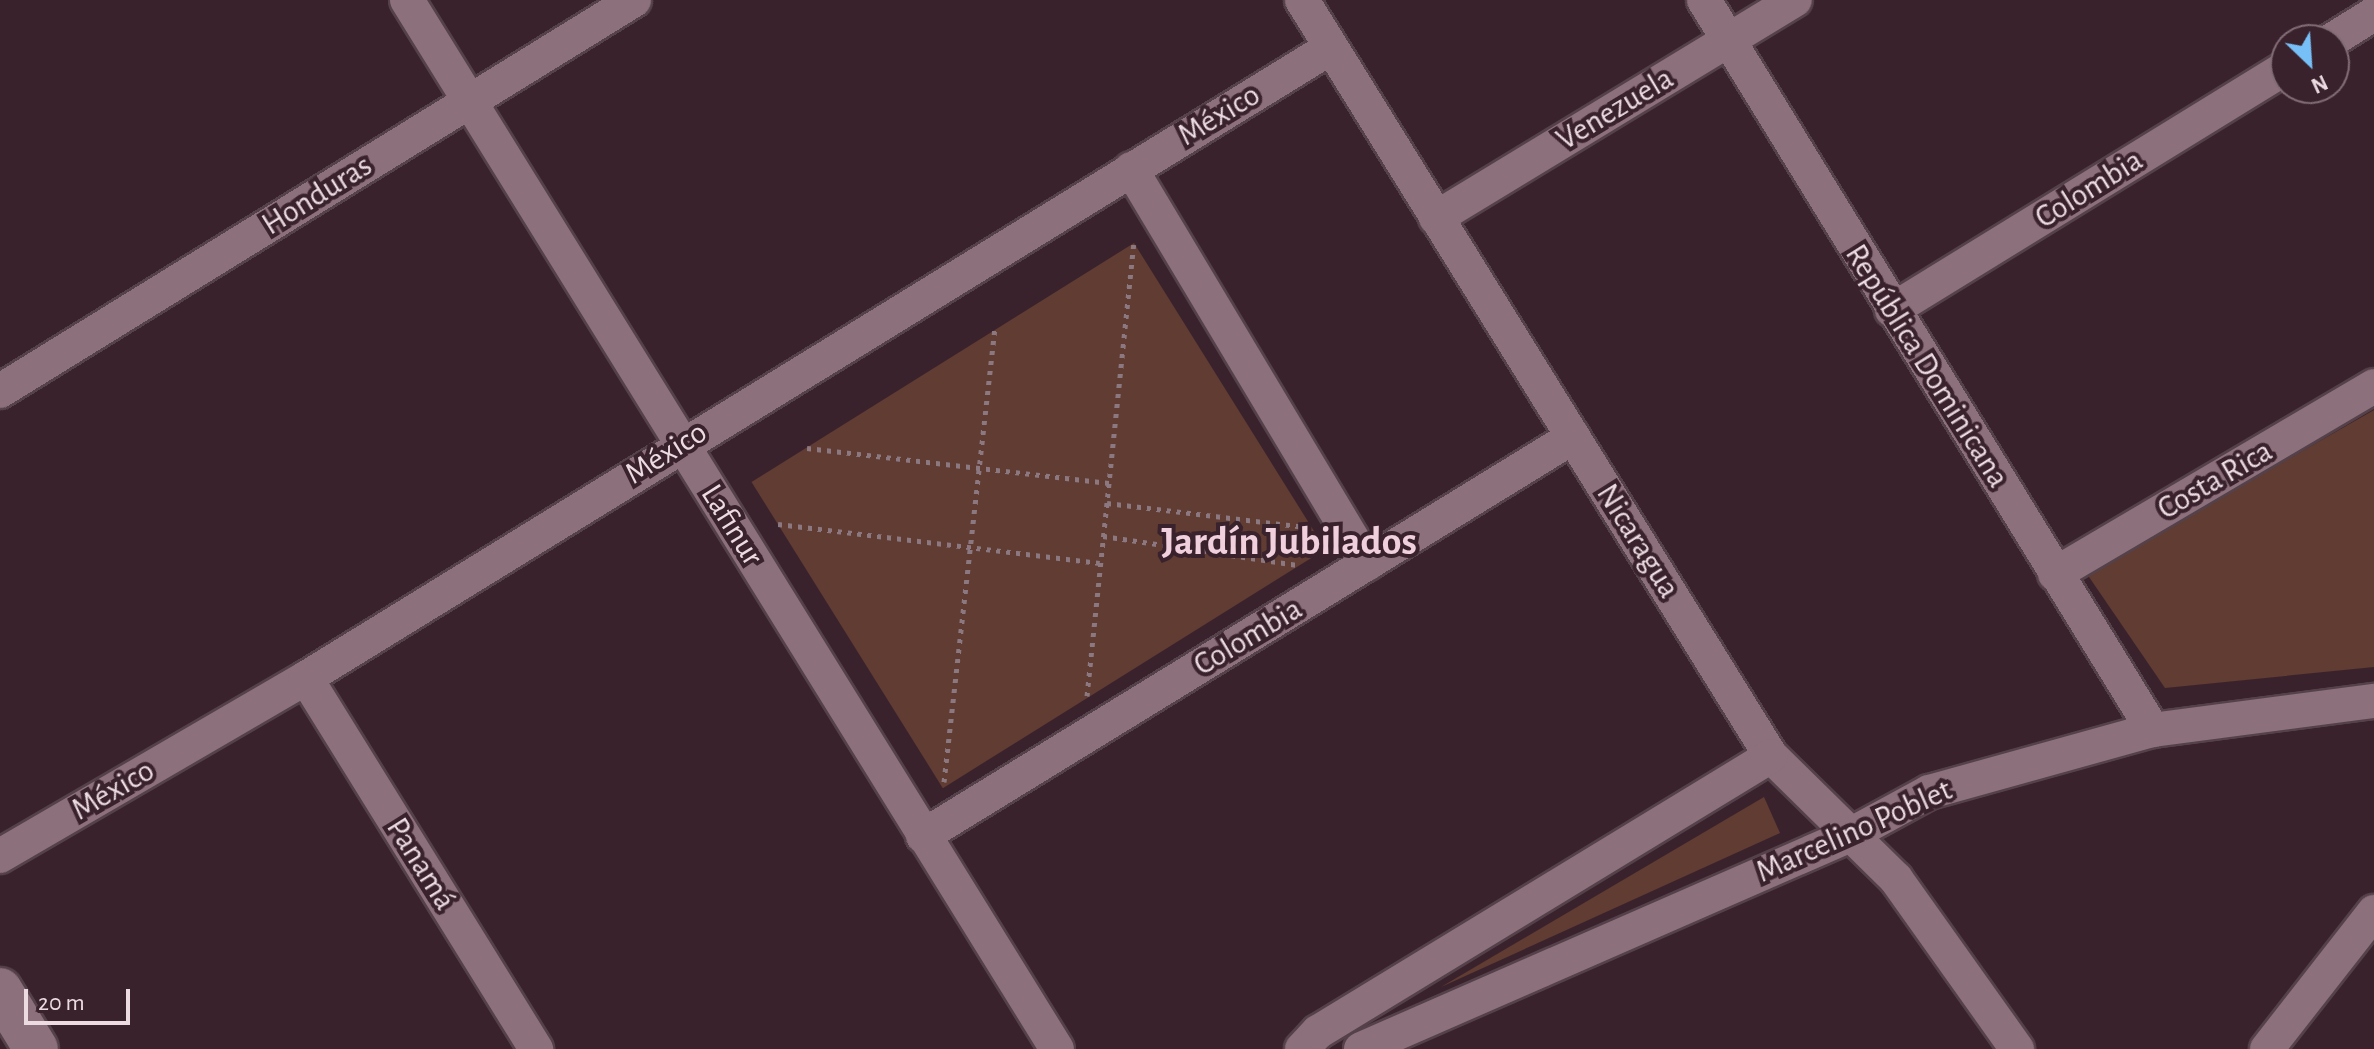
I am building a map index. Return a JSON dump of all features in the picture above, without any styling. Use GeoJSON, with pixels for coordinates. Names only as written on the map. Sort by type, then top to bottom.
{"type":"FeatureCollection","features":[{"type":"Feature","properties":{"kind":"street","name":"Lafinur"},"geometry":{"type":"LineString","coordinates":[[407,0],[1057,1049]]}},
{"type":"Feature","properties":{"kind":"street","name":"Honduras"},"geometry":{"type":"LineString","coordinates":[[0,391],[634,0]]}},
{"type":"Feature","properties":{"kind":"street","name":"Nicaragua"},"geometry":{"type":"LineString","coordinates":[[1302,0],[1771,756],[1848,836],[1896,879],[2017,1049]]}},
{"type":"Feature","properties":{"kind":"street","name":"República Dominicana"},"geometry":{"type":"LineString","coordinates":[[1704,0],[2153,730]]}},
{"type":"Feature","properties":{"kind":"street","name":"Venezuela"},"geometry":{"type":"LineString","coordinates":[[1436,218],[1795,0]]}},
{"type":"Feature","properties":{"kind":"street"},"geometry":{"type":"LineString","coordinates":[[2350,29],[2374,14]]}},
{"type":"Feature","properties":{"kind":"street","name":"México"},"geometry":{"type":"LineString","coordinates":[[0,856],[306,678],[681,442],[1330,48]]}},
{"type":"Feature","properties":{"kind":"street","name":"Colombia"},"geometry":{"type":"LineString","coordinates":[[1892,310],[2270,78]]}},
{"type":"Feature","properties":{"kind":"street"},"geometry":{"type":"LineString","coordinates":[[1131,169],[1367,564]]}},
{"type":"Feature","properties":{"kind":"street","name":"Costa Rica"},"geometry":{"type":"LineString","coordinates":[[2055,574],[2374,386]]}},
{"type":"Feature","properties":{"kind":"street","name":"Colombia"},"geometry":{"type":"LineString","coordinates":[[923,836],[1573,437]]}},
{"type":"Feature","properties":{"kind":"street","name":"Panamá"},"geometry":{"type":"LineString","coordinates":[[306,678],[536,1049]]}},
{"type":"Feature","properties":{"kind":"street","name":"Marcelino Poblet"},"geometry":{"type":"LineString","coordinates":[[1361,1049],[1848,836],[1929,792],[2153,730],[2374,701]]}},
{"type":"Feature","properties":{"kind":"street"},"geometry":{"type":"LineString","coordinates":[[1302,1049],[1318,1032],[1771,756]]}},
{"type":"Feature","properties":{"kind":"street"},"geometry":{"type":"LineString","coordinates":[[2267,1049],[2374,912]]}},
{"type":"Feature","properties":{"kind":"street"},"geometry":{"type":"LineString","coordinates":[[0,990],[36,1049]]}},
{"type":"Feature","properties":{"kind":"path"},"geometry":{"type":"LineString","coordinates":[[1086,698],[1134,243]]}},
{"type":"Feature","properties":{"kind":"path"},"geometry":{"type":"LineString","coordinates":[[943,787],[995,330]]}},
{"type":"Feature","properties":{"kind":"path"},"geometry":{"type":"LineString","coordinates":[[807,448],[1109,483]]}},
{"type":"Feature","properties":{"kind":"path"},"geometry":{"type":"LineString","coordinates":[[1107,503],[1313,529]]}},
{"type":"Feature","properties":{"kind":"path"},"geometry":{"type":"LineString","coordinates":[[778,524],[1100,563]]}},
{"type":"Feature","properties":{"kind":"path"},"geometry":{"type":"LineString","coordinates":[[1103,536],[1297,566]]}},
{"type":"Feature","properties":{"kind":"shaded area"},"geometry":{"type":"Polygon","coordinates":[[[1134,243],[1325,549],[943,788],[752,482],[1134,243]]]}},
{"type":"Feature","properties":{"kind":"shaded area"},"geometry":{"type":"Polygon","coordinates":[[[2374,410],[2374,667],[2165,688],[2087,574],[2374,410]]]}},
{"type":"Feature","properties":{"kind":"shaded area"},"geometry":{"type":"Polygon","coordinates":[[[1764,797],[1780,833],[1441,987],[1764,797]]]}},
{"type":"Feature","properties":{"kind":"district","name":"Jardín Jubilados"},"geometry":{"type":"Point","coordinates":[1289,542]}}]}
